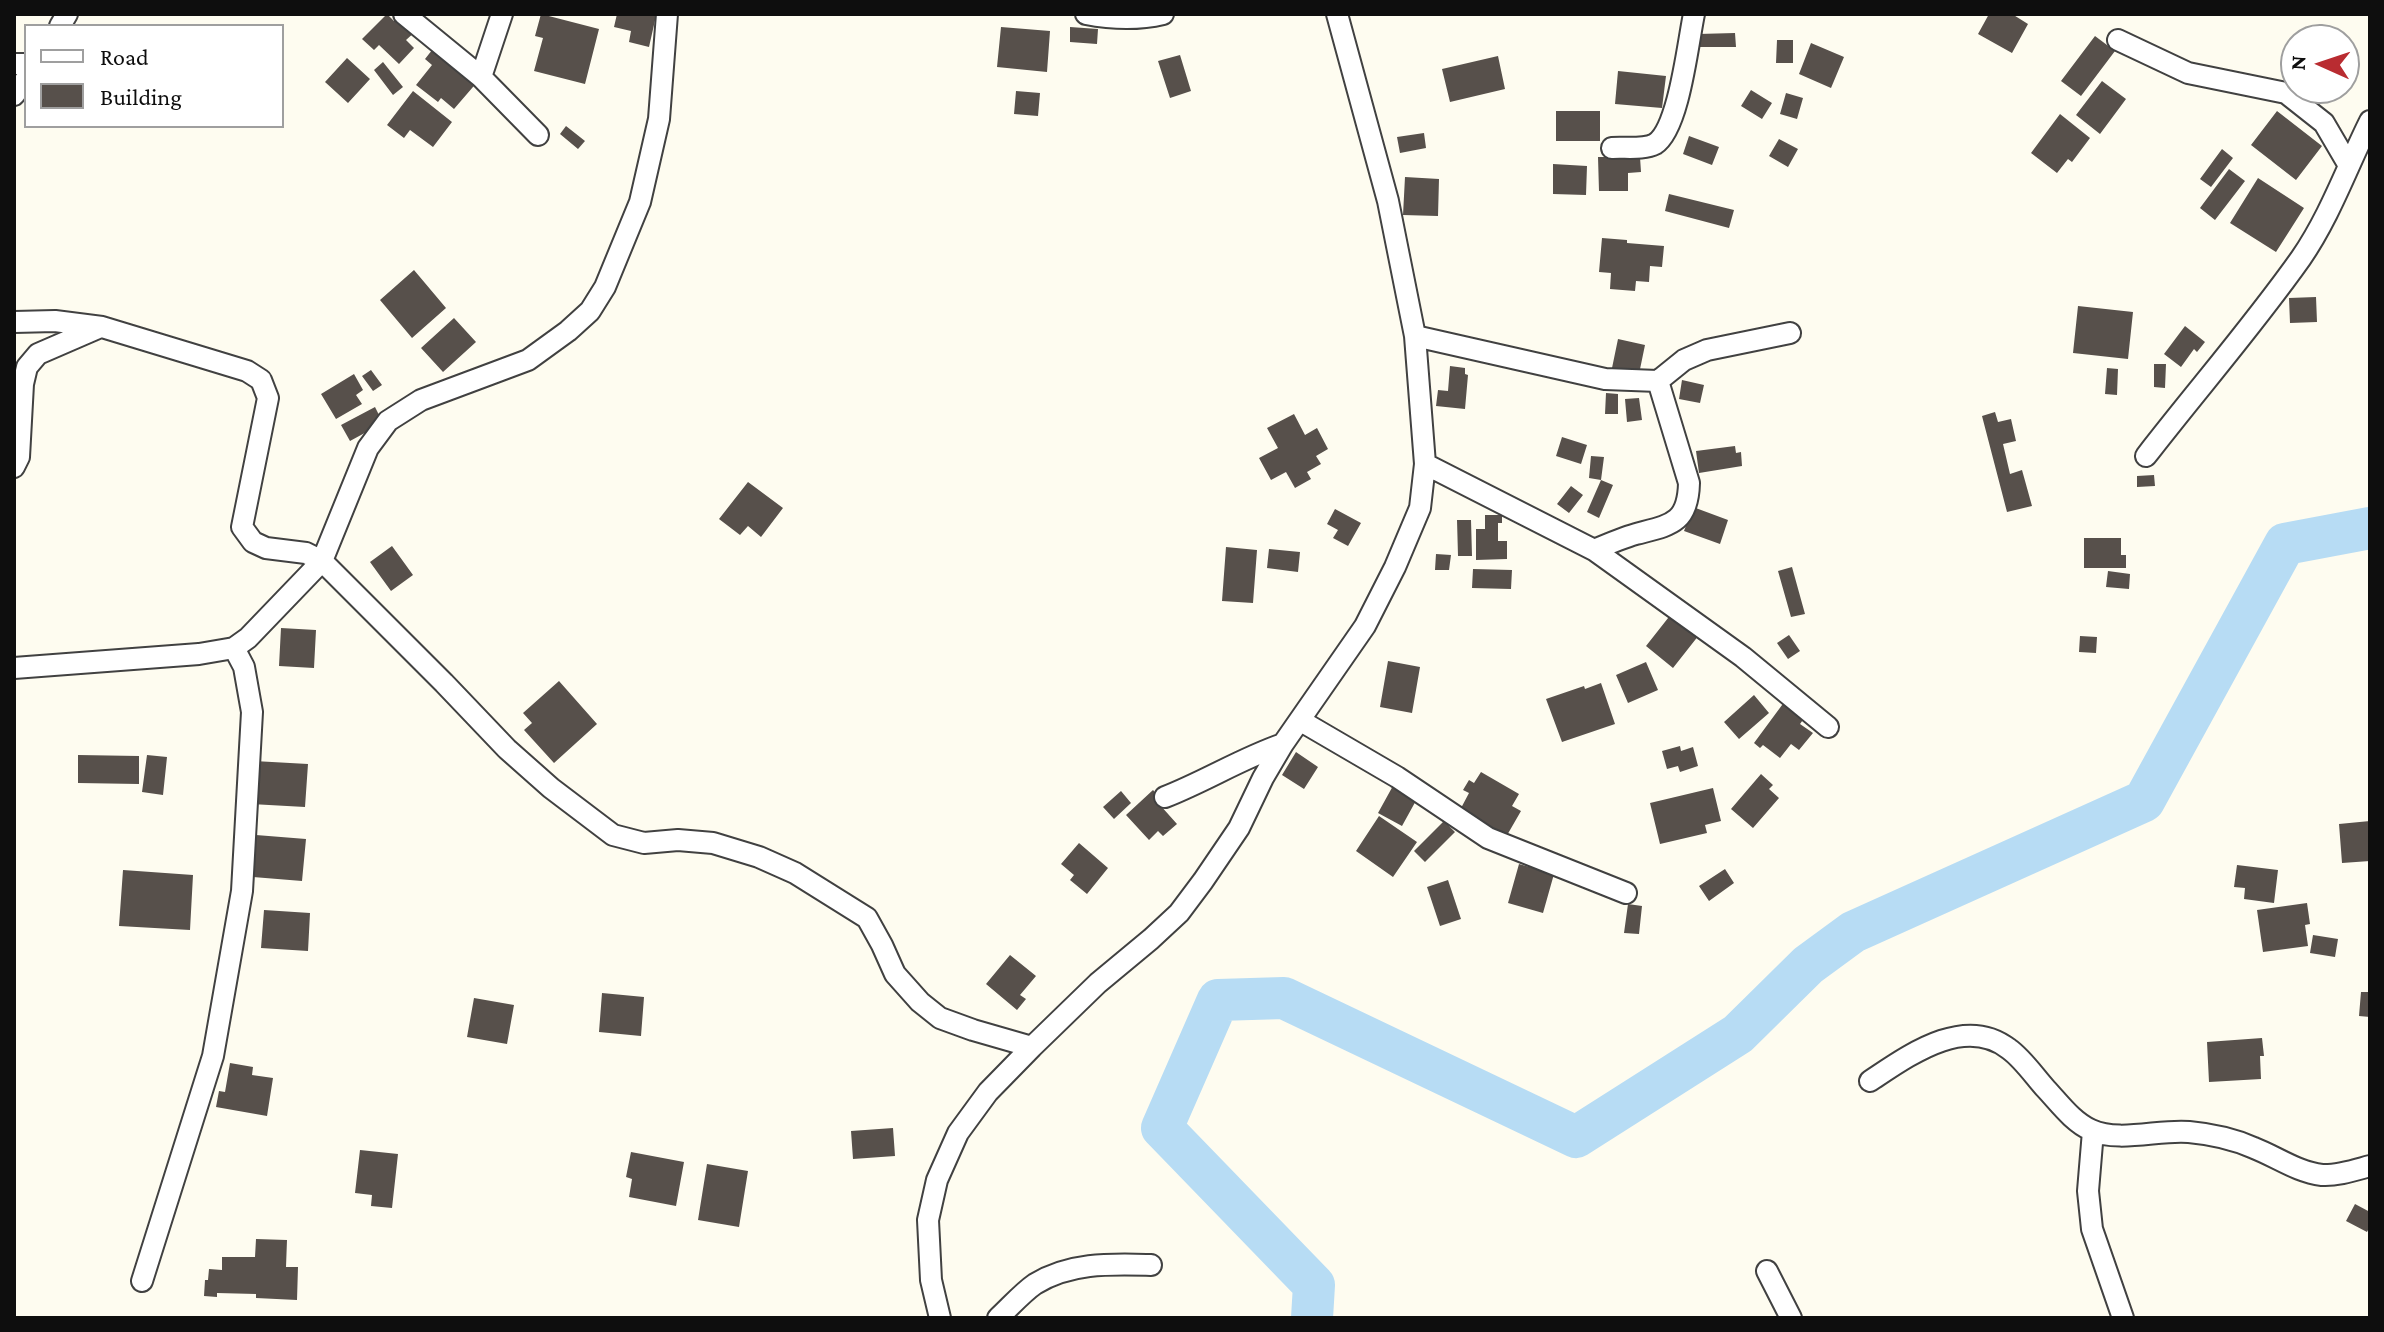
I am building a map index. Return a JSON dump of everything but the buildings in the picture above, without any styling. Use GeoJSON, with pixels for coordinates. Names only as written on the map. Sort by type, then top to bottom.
{"type":"FeatureCollection","features":[{"type":"Feature","properties":{"kind":"street"},"geometry":{"type":"LineString","coordinates":[[404,14],[481,77],[538,135]]}},
{"type":"Feature","properties":{"kind":"street"},"geometry":{"type":"LineString","coordinates":[[481,77],[502,14]]}},
{"type":"Feature","properties":{"kind":"street"},"geometry":{"type":"LineString","coordinates":[[14,668],[199,654],[234,648],[248,638],[322,561],[368,448],[388,421],[421,400],[528,360],[590,311],[605,287],[640,202],[659,119],[667,14]]}},
{"type":"Feature","properties":{"kind":"street"},"geometry":{"type":"LineString","coordinates":[[1086,14],[1123,18],[1148,18],[1163,14]]}},
{"type":"Feature","properties":{"kind":"street"},"geometry":{"type":"LineString","coordinates":[[940,1318],[931,1280],[928,1220],[937,1180],[958,1133],[988,1092],[1032,1047],[1098,983],[1179,913],[1239,828],[1283,744],[1365,626],[1420,508],[1425,464],[1415,336],[1388,201],[1337,14]]}},
{"type":"Feature","properties":{"kind":"street"},"geometry":{"type":"LineString","coordinates":[[1612,148],[1652,146],[1660,140],[1675,108],[1694,14]]}},
{"type":"Feature","properties":{"kind":"street"},"geometry":{"type":"LineString","coordinates":[[2118,40],[2188,73],[2286,93],[2324,123],[2348,164]]}},
{"type":"Feature","properties":{"kind":"street"},"geometry":{"type":"LineString","coordinates":[[2146,456],[2302,256],[2330,208],[2370,121]]}},
{"type":"Feature","properties":{"kind":"street"},"geometry":{"type":"LineString","coordinates":[[14,322],[55,321],[102,327],[247,371],[261,380],[268,398],[242,527],[253,542],[266,548],[306,553],[322,561],[507,749],[551,788],[613,835],[644,843],[678,840],[713,843],[759,857],[795,873],[867,918],[895,974],[920,1002],[940,1018],[1032,1047]]}},
{"type":"Feature","properties":{"kind":"street"},"geometry":{"type":"LineString","coordinates":[[14,467],[19,457],[23,384],[27,367],[38,354],[102,327]]}},
{"type":"Feature","properties":{"kind":"street"},"geometry":{"type":"LineString","coordinates":[[1415,336],[1605,379],[1658,381],[1684,360],[1707,350],[1790,333]]}},
{"type":"Feature","properties":{"kind":"street"},"geometry":{"type":"LineString","coordinates":[[1594,550],[1635,534],[1668,526],[1685,508],[1689,483],[1658,381]]}},
{"type":"Feature","properties":{"kind":"street"},"geometry":{"type":"LineString","coordinates":[[1425,464],[1594,550],[1743,657],[1828,727]]}},
{"type":"Feature","properties":{"kind":"street"},"geometry":{"type":"LineString","coordinates":[[142,1281],[213,1056],[242,891],[252,712],[244,667],[234,648]]}},
{"type":"Feature","properties":{"kind":"street"},"geometry":{"type":"LineString","coordinates":[[1301,721],[1397,777],[1488,838],[1626,893]]}},
{"type":"Feature","properties":{"kind":"street"},"geometry":{"type":"LineString","coordinates":[[1165,797],[1250,755],[1283,744]]}},
{"type":"Feature","properties":{"kind":"street"},"geometry":{"type":"LineString","coordinates":[[1870,1081],[1911,1054],[1942,1040],[1965,1036],[1988,1038],[2009,1048],[2074,1119],[2093,1131],[2114,1134],[2183,1131],[2213,1135],[2252,1146],[2304,1172],[2326,1175],[2370,1166]]}},
{"type":"Feature","properties":{"kind":"street"},"geometry":{"type":"LineString","coordinates":[[2093,1131],[2088,1191],[2092,1229],[2123,1318]]}},
{"type":"Feature","properties":{"kind":"street"},"geometry":{"type":"LineString","coordinates":[[998,1318],[1034,1285],[1062,1272],[1095,1264],[1151,1265]]}},
{"type":"Feature","properties":{"kind":"street"},"geometry":{"type":"LineString","coordinates":[[1767,1271],[1791,1318]]}},
{"type":"Feature","properties":{"kind":"waterway"},"geometry":{"type":"LineString","coordinates":[[1312,1318],[1314,1285],[1162,1128],[1218,1000],[1284,998],[1576,1137],[1738,1034],[1808,965],[1853,932],[2144,801],[2285,544],[2370,528]]}}]}
